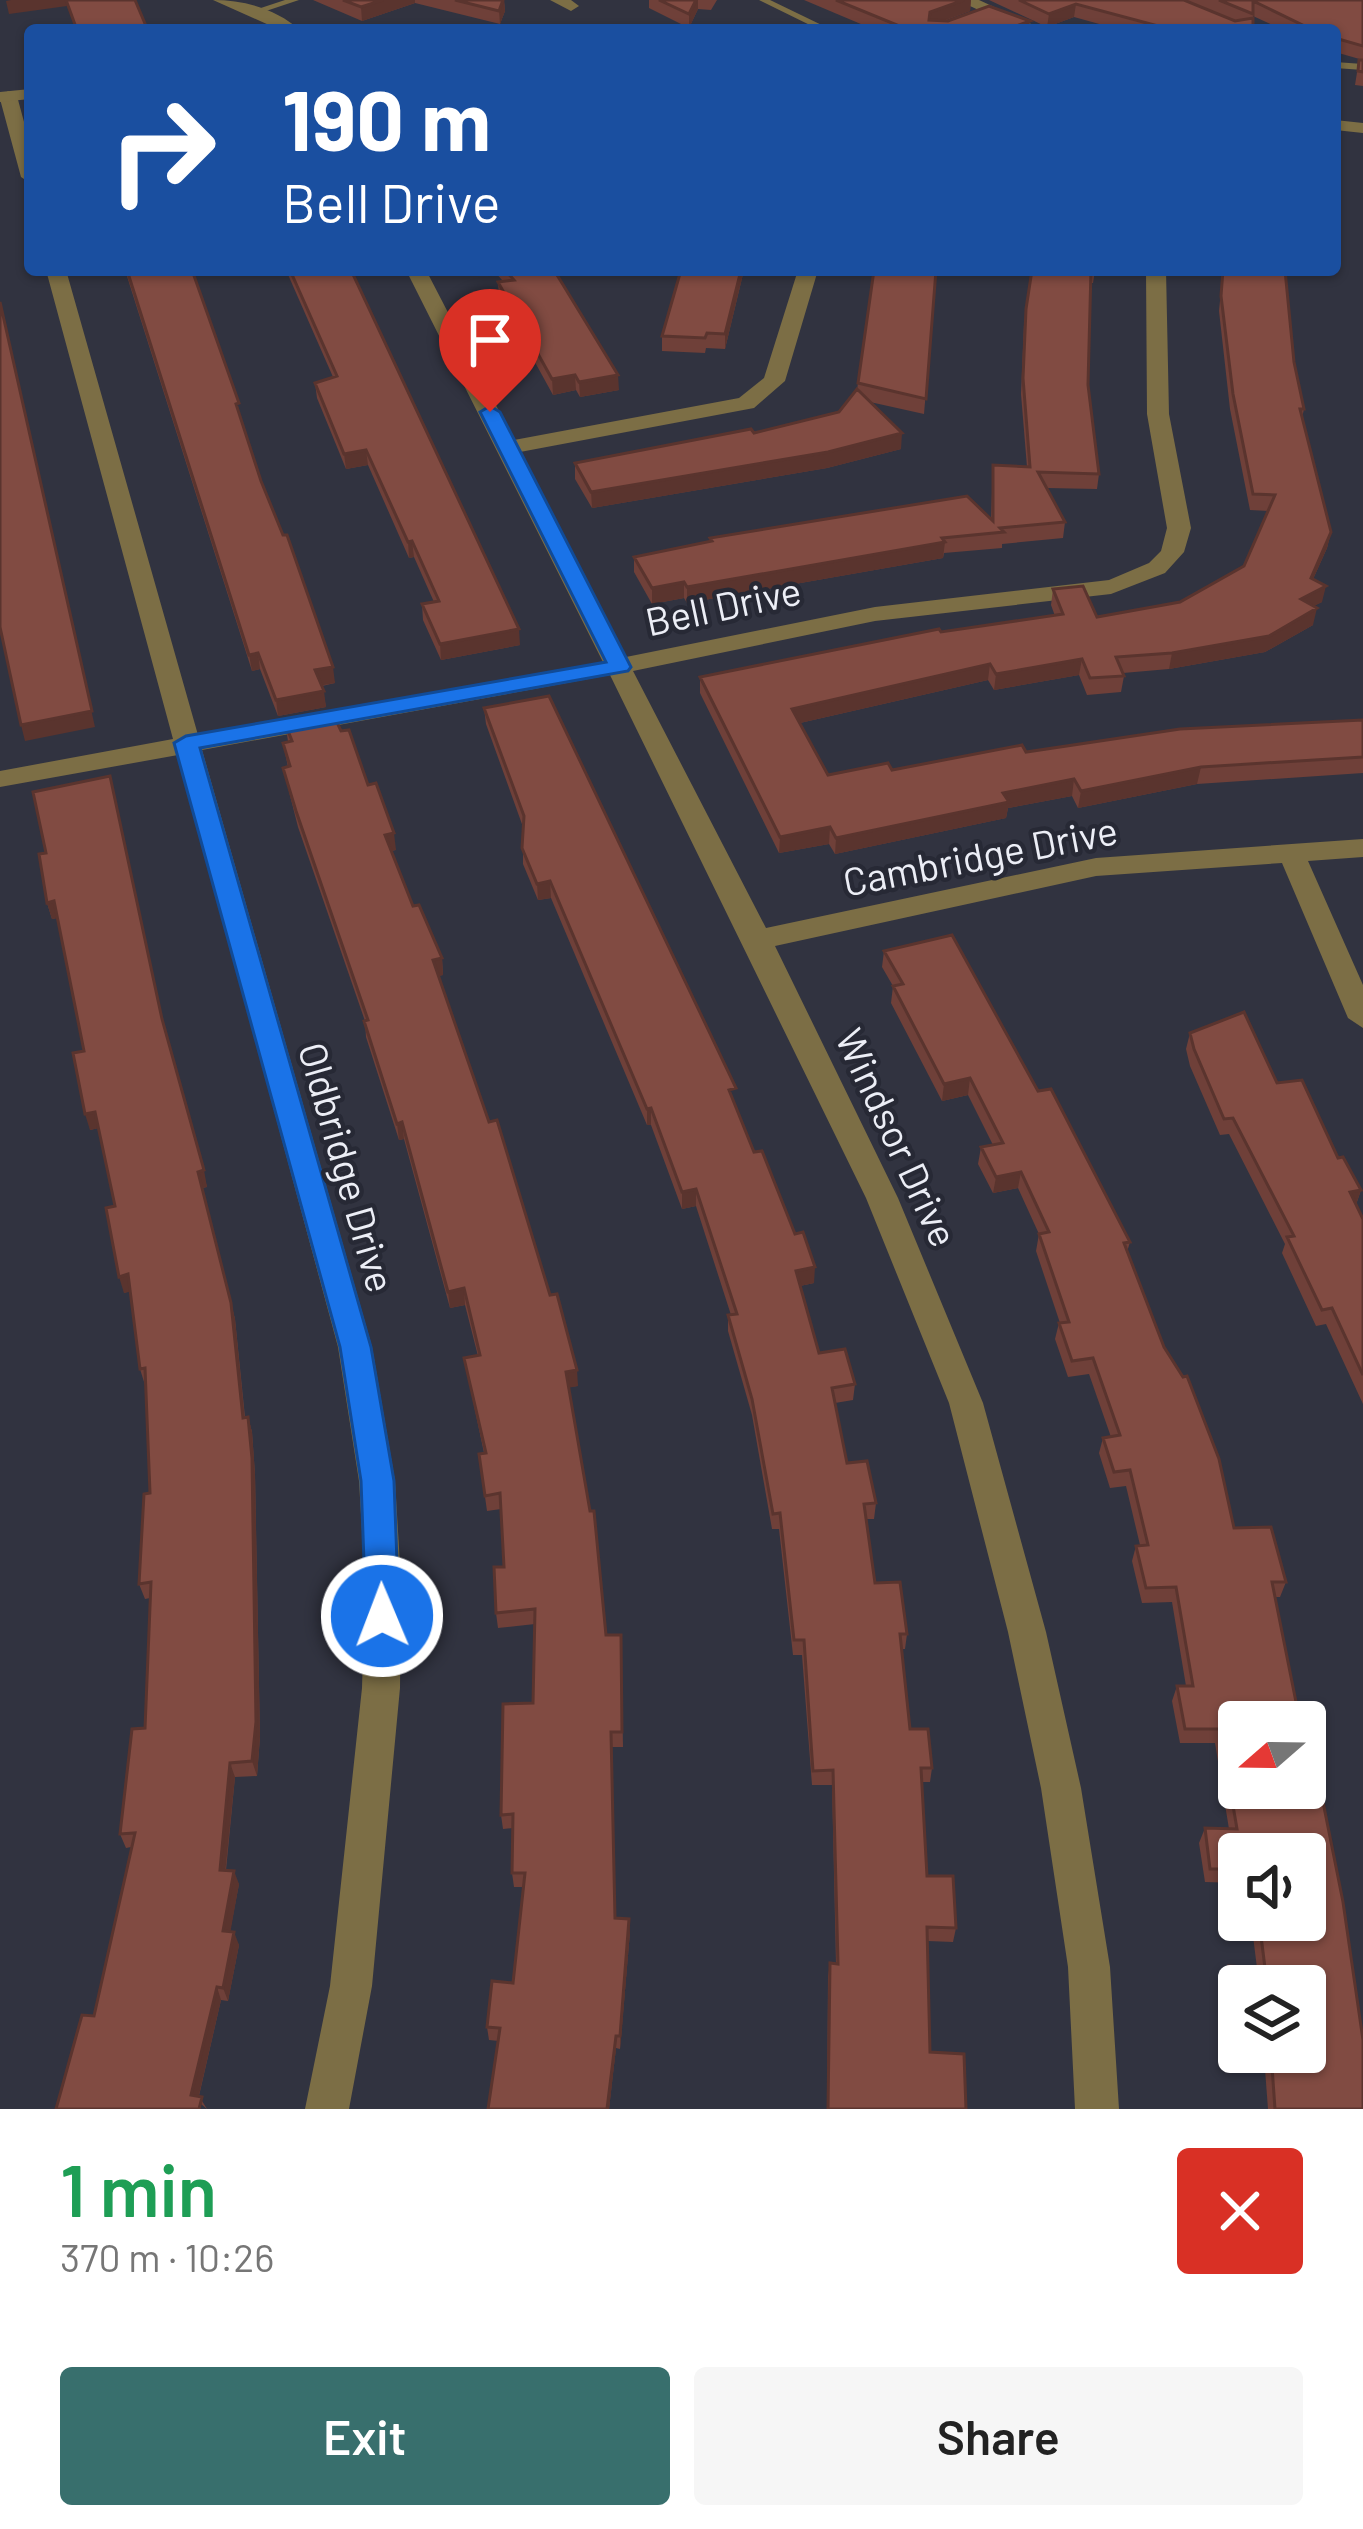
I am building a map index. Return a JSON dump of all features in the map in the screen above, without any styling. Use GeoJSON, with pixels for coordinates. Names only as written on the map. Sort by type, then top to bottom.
{"type":"FeatureCollection","features":[{"type":"Feature","properties":{"kind":"street"},"geometry":{"type":"LineString","coordinates":[[221,0],[281,24]]}},
{"type":"Feature","properties":{"kind":"street"},"geometry":{"type":"LineString","coordinates":[[969,9],[992,11],[1022,24]]}},
{"type":"Feature","properties":{"kind":"street"},"geometry":{"type":"LineString","coordinates":[[4,97],[24,159]]}},
{"type":"Feature","properties":{"kind":"street","name":"Oldbridge Drive"},"geometry":{"type":"LineString","coordinates":[[58,276],[355,1347],[377,1481],[383,1581],[381,1688],[351,1986],[327,2109]]}},
{"type":"Feature","properties":{"kind":"street","name":"Windsor Drive"},"geometry":{"type":"LineString","coordinates":[[419,276],[758,940],[882,1198],[966,1402],[1027,1632],[1061,1788],[1089,1967],[1097,2109]]}},
{"type":"Feature","properties":{"kind":"street"},"geometry":{"type":"LineString","coordinates":[[509,447],[746,404],[774,381],[806,276]]}},
{"type":"Feature","properties":{"kind":"street","name":"Bell Drive"},"geometry":{"type":"LineString","coordinates":[[0,779],[620,667],[939,603],[1112,587],[1142,578],[1165,564],[1178,547],[1179,528],[1158,414],[1156,276]]}},
{"type":"Feature","properties":{"kind":"street","name":"Cambridge Drive"},"geometry":{"type":"LineString","coordinates":[[758,940],[1096,867],[1363,848]]}},
{"type":"Feature","properties":{"kind":"street"},"geometry":{"type":"LineString","coordinates":[[1291,853],[1363,1018]]}},
{"type":"Feature","properties":{"kind":"lane"},"geometry":{"type":"LineString","coordinates":[[256,11],[295,0]]}},
{"type":"Feature","properties":{"kind":"lane"},"geometry":{"type":"LineString","coordinates":[[763,0],[813,24]]}},
{"type":"Feature","properties":{"kind":"building"},"geometry":{"type":"Polygon","coordinates":[[[66,0],[135,0],[145,24],[75,24],[66,0]]]}},
{"type":"Feature","properties":{"kind":"building"},"geometry":{"type":"Polygon","coordinates":[[[343,0],[383,0],[361,7],[343,0]]]}},
{"type":"Feature","properties":{"kind":"building"},"geometry":{"type":"Polygon","coordinates":[[[455,0],[503,0],[499,11],[455,0]]]}},
{"type":"Feature","properties":{"kind":"building"},"geometry":{"type":"Polygon","coordinates":[[[659,0],[696,0],[689,14],[659,0]]]}},
{"type":"Feature","properties":{"kind":"building"},"geometry":{"type":"Polygon","coordinates":[[[836,0],[964,0],[930,12],[929,20],[948,21],[989,6],[1030,21],[1022,24],[894,24],[836,0]]]}},
{"type":"Feature","properties":{"kind":"building"},"geometry":{"type":"Polygon","coordinates":[[[1019,0],[1184,0],[1235,21],[1253,18],[1253,24],[1151,24],[1076,4],[1049,14],[1019,0]]]}},
{"type":"Feature","properties":{"kind":"building"},"geometry":{"type":"Polygon","coordinates":[[[1219,0],[1363,0],[1363,46],[1341,40],[1341,24],[1301,24],[1253,1],[1253,14],[1219,0]]]}},
{"type":"Feature","properties":{"kind":"building"},"geometry":{"type":"Polygon","coordinates":[[[129,276],[194,276],[261,481],[283,535],[287,535],[333,667],[315,670],[324,691],[276,700],[258,653],[249,655],[129,276]]]}},
{"type":"Feature","properties":{"kind":"building"},"geometry":{"type":"Polygon","coordinates":[[[293,276],[354,276],[519,629],[440,644],[422,604],[439,601],[412,541],[408,542],[366,450],[344,454],[315,383],[337,376],[293,276]]]}},
{"type":"Feature","properties":{"kind":"building"},"geometry":{"type":"Polygon","coordinates":[[[510,276],[558,276],[618,375],[579,382],[575,375],[552,379],[498,282],[514,280],[510,276]]]}},
{"type":"Feature","properties":{"kind":"building"},"geometry":{"type":"Polygon","coordinates":[[[679,276],[740,276],[725,334],[662,336],[679,276]]]}},
{"type":"Feature","properties":{"kind":"building"},"geometry":{"type":"Polygon","coordinates":[[[873,276],[936,276],[926,399],[858,383],[873,276]]]}},
{"type":"Feature","properties":{"kind":"building"},"geometry":{"type":"Polygon","coordinates":[[[1031,276],[1091,276],[1088,385],[1099,474],[1038,472],[1065,522],[1000,528],[1004,532],[942,538],[945,542],[687,587],[684,582],[652,588],[634,557],[712,541],[710,538],[967,496],[993,521],[993,465],[1030,467],[1023,378],[1031,276]]]}},
{"type":"Feature","properties":{"kind":"building"},"geometry":{"type":"Polygon","coordinates":[[[1223,276],[1286,276],[1304,409],[1300,409],[1331,532],[1311,578],[1326,586],[1301,599],[1317,608],[1269,636],[1172,653],[1116,657],[1124,676],[1090,678],[1082,659],[996,674],[990,664],[792,709],[828,775],[888,763],[892,770],[1022,745],[1026,752],[1180,729],[1363,720],[1363,757],[1201,767],[1081,791],[1074,779],[1003,793],[1009,802],[836,838],[830,827],[780,837],[700,677],[939,629],[1063,614],[1053,589],[1083,586],[1097,617],[1180,602],[1244,566],[1275,495],[1253,494],[1233,394],[1223,276]]]}},
{"type":"Feature","properties":{"kind":"building"},"geometry":{"type":"Polygon","coordinates":[[[0,302],[92,711],[21,725],[0,627],[0,302]]]}},
{"type":"Feature","properties":{"kind":"building"},"geometry":{"type":"Polygon","coordinates":[[[857,389],[902,433],[828,452],[591,492],[575,463],[751,429],[754,433],[839,412],[857,389]]]}},
{"type":"Feature","properties":{"kind":"building"},"geometry":{"type":"Polygon","coordinates":[[[549,696],[736,1088],[729,1090],[754,1152],[762,1151],[795,1234],[803,1232],[815,1267],[796,1271],[819,1353],[845,1349],[855,1384],[832,1388],[847,1463],[867,1461],[876,1503],[864,1504],[875,1583],[900,1582],[910,1729],[928,1729],[932,1768],[921,1768],[927,1876],[953,1876],[956,1928],[927,1927],[930,2052],[964,2054],[966,2109],[828,2109],[830,1963],[838,1964],[833,1770],[813,1771],[804,1640],[794,1640],[780,1513],[773,1514],[752,1399],[728,1315],[737,1314],[696,1189],[682,1192],[651,1108],[647,1109],[550,881],[537,884],[522,848],[524,816],[484,708],[549,696]]]}},
{"type":"Feature","properties":{"kind":"building"},"geometry":{"type":"Polygon","coordinates":[[[333,714],[341,731],[349,730],[368,785],[376,783],[394,833],[385,835],[413,906],[419,905],[442,958],[433,960],[489,1122],[497,1120],[550,1295],[557,1294],[577,1370],[566,1372],[590,1511],[594,1511],[606,1635],[621,1635],[622,1732],[611,1732],[615,1918],[629,1919],[620,2036],[616,2036],[607,2109],[488,2109],[500,2028],[487,2027],[492,1981],[513,1983],[525,1873],[512,1873],[513,1814],[501,1815],[503,1704],[533,1703],[535,1609],[496,1613],[494,1567],[504,1567],[500,1493],[485,1496],[479,1454],[486,1453],[464,1358],[480,1355],[464,1288],[448,1292],[402,1122],[397,1124],[364,1021],[368,1020],[283,768],[290,766],[283,743],[292,741],[285,723],[333,714]]]}},
{"type":"Feature","properties":{"kind":"building"},"geometry":{"type":"Polygon","coordinates":[[[110,776],[162,1019],[204,1170],[198,1172],[231,1303],[252,1458],[256,1722],[252,1761],[230,1763],[220,1870],[234,1871],[223,1931],[234,1932],[223,1988],[217,1987],[191,2095],[202,2097],[199,2109],[56,2109],[82,2015],[94,2016],[135,1833],[120,1834],[132,1729],[145,1728],[151,1582],[139,1584],[144,1494],[150,1493],[145,1368],[140,1369],[128,1274],[119,1277],[106,1208],[115,1206],[95,1112],[85,1114],[73,1053],[84,1051],[54,901],[47,903],[39,854],[46,853],[33,792],[110,776]]]}},
{"type":"Feature","properties":{"kind":"building"},"geometry":{"type":"Polygon","coordinates":[[[952,935],[1038,1091],[1051,1089],[1130,1242],[1124,1243],[1164,1347],[1183,1377],[1187,1376],[1219,1459],[1234,1528],[1271,1527],[1286,1582],[1272,1582],[1296,1701],[1218,1701],[1218,1729],[1185,1729],[1177,1686],[1193,1686],[1176,1587],[1146,1588],[1136,1546],[1148,1545],[1130,1470],[1114,1472],[1103,1438],[1120,1435],[1093,1358],[1072,1361],[1059,1323],[1069,1322],[1039,1234],[1049,1232],[1021,1172],[996,1177],[981,1147],[1003,1143],[970,1078],[944,1084],[893,986],[903,984],[884,951],[952,935]]]}},
{"type":"Feature","properties":{"kind":"building"},"geometry":{"type":"Polygon","coordinates":[[[1244,1012],[1277,1083],[1302,1080],[1338,1158],[1343,1157],[1361,1190],[1350,1192],[1363,1219],[1363,1375],[1332,1308],[1322,1310],[1287,1237],[1294,1236],[1233,1118],[1224,1119],[1194,1049],[1190,1033],[1244,1012]]]}},
{"type":"Feature","properties":{"kind":"building"},"geometry":{"type":"Polygon","coordinates":[[[1234,1809],[1324,1809],[1363,2040],[1363,2109],[1275,2109],[1272,2073],[1326,2073],[1326,1965],[1265,1965],[1262,1941],[1326,1941],[1326,1833],[1218,1833],[1218,1869],[1210,1869],[1205,1828],[1237,1829],[1234,1809]]]}},
{"type":"Feature","properties":{"kind":"route"},"geometry":{"type":"LineString","coordinates":[[382,1616],[377,1481],[355,1347],[186,743],[620,667],[490,412]]}}]}
